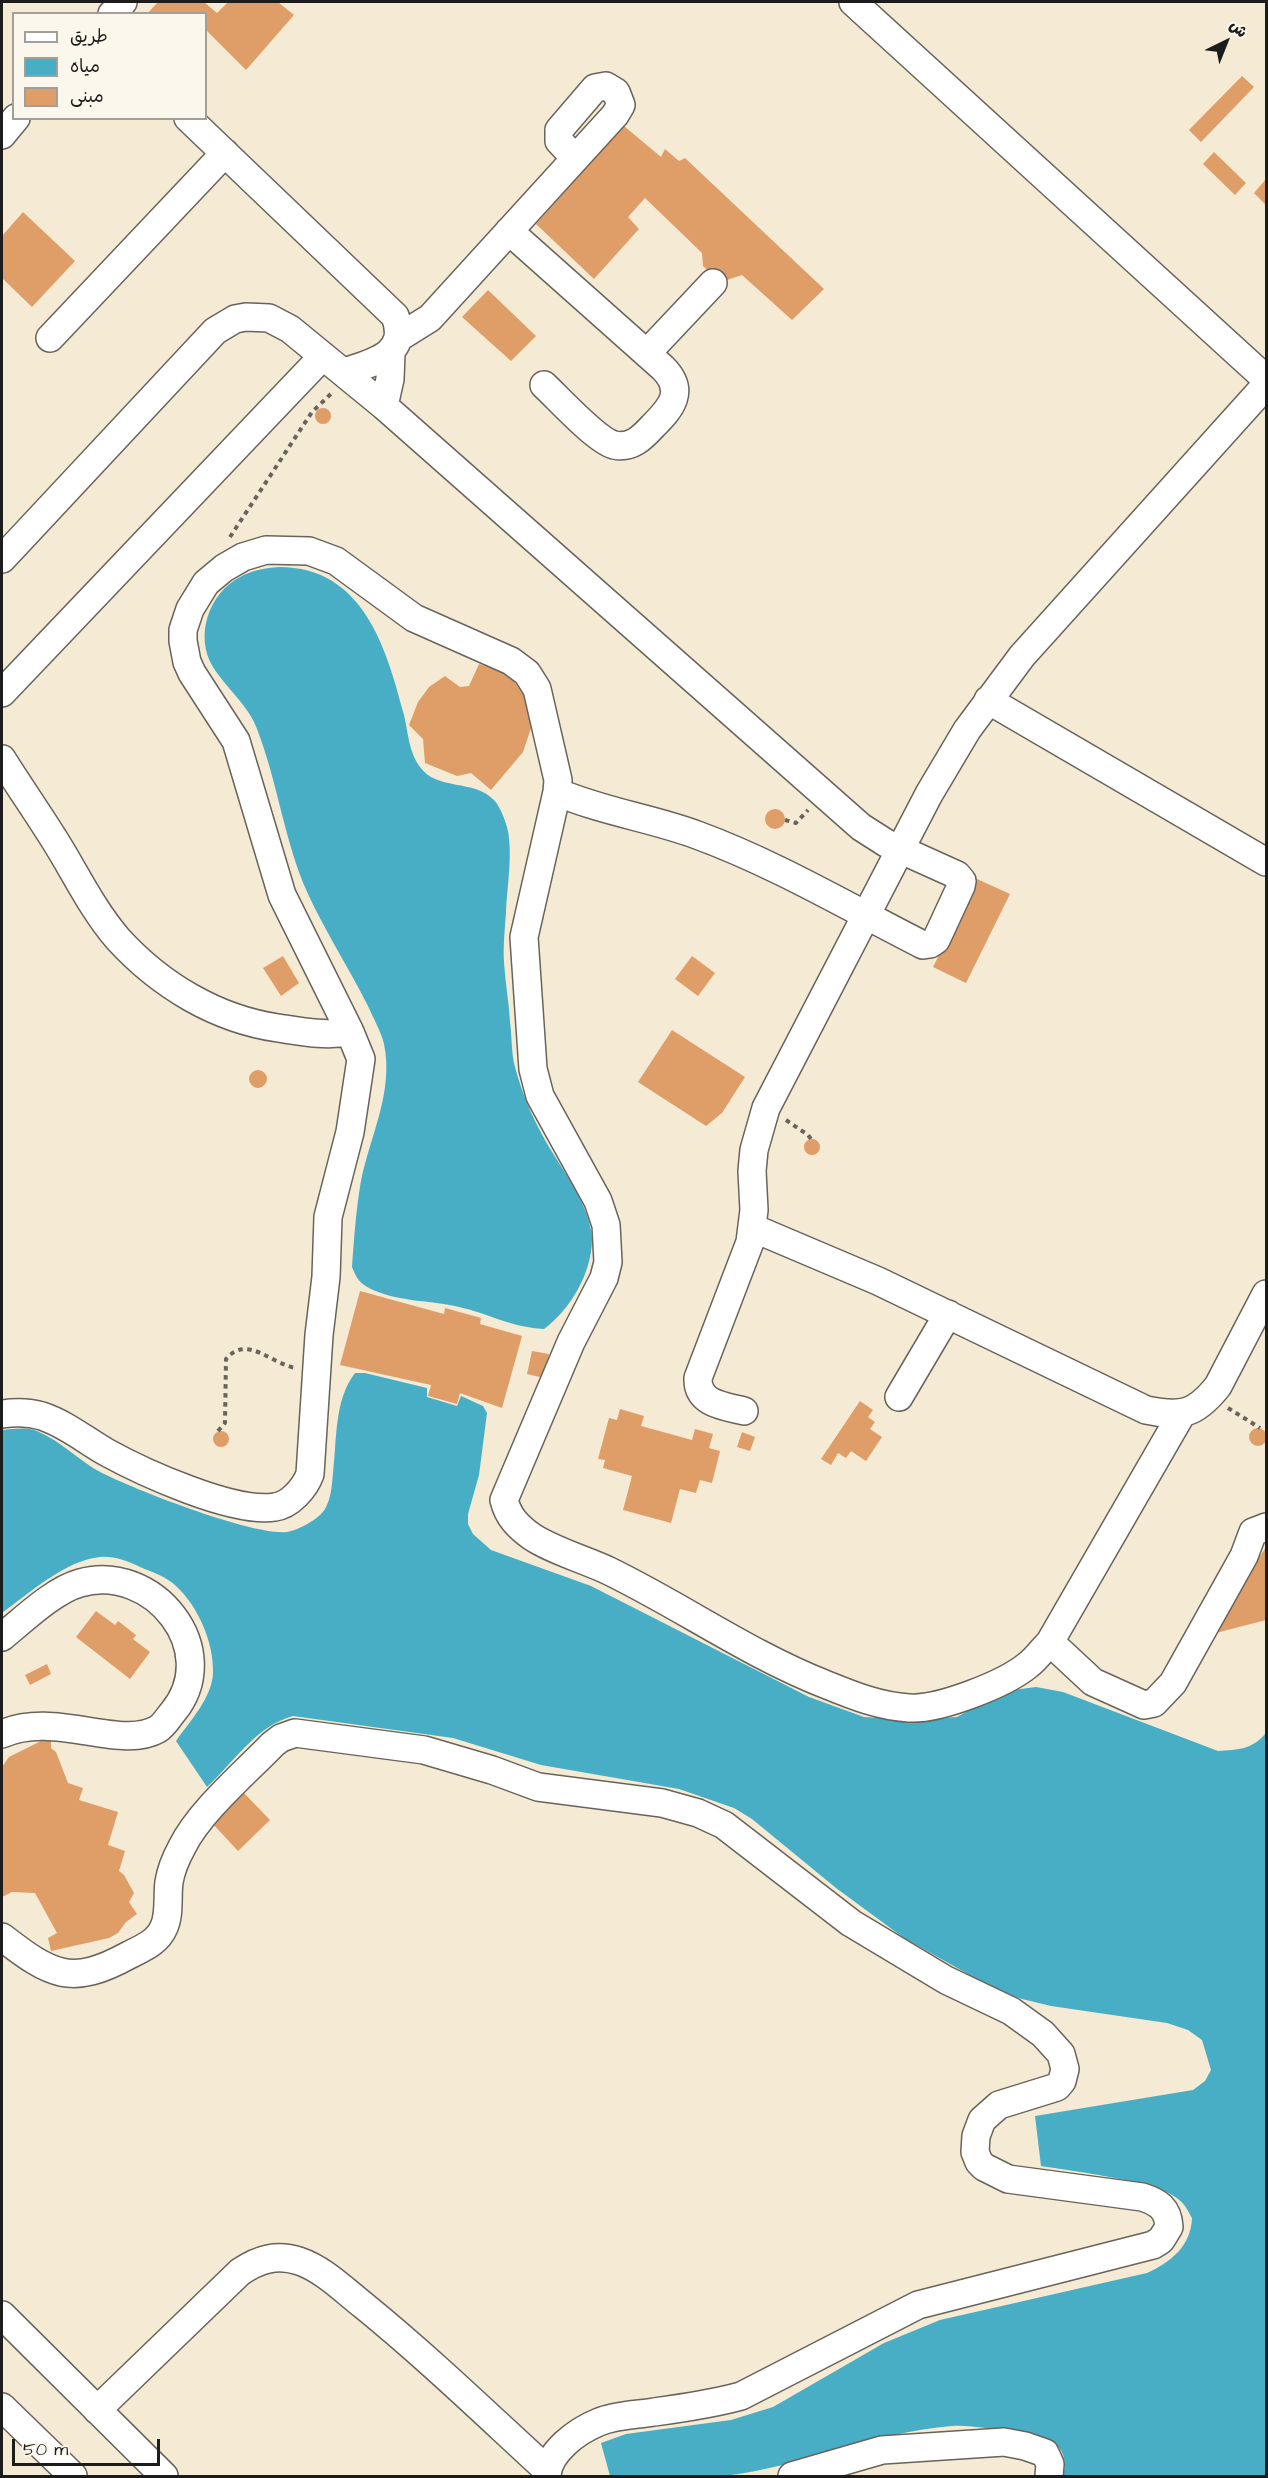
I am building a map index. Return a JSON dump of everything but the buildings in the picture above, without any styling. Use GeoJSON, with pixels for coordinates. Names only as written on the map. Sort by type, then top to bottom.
{"type":"FeatureCollection","features":[{"type":"Feature","properties":{"kind":"street"},"geometry":{"type":"LineString","coordinates":[[853,2],[1266,379]]}},
{"type":"Feature","properties":{"kind":"street"},"geometry":{"type":"LineString","coordinates":[[2,135],[14,120]]}},
{"type":"Feature","properties":{"kind":"street"},"geometry":{"type":"LineString","coordinates":[[190,120],[391,310],[398,323],[384,406]]}},
{"type":"Feature","properties":{"kind":"street"},"geometry":{"type":"LineString","coordinates":[[50,338],[225,153]]}},
{"type":"Feature","properties":{"kind":"street"},"geometry":{"type":"LineString","coordinates":[[346,374],[395,345],[430,318],[575,158]]}},
{"type":"Feature","properties":{"kind":"street"},"geometry":{"type":"LineString","coordinates":[[509,231],[647,353],[672,380],[674,401],[666,414],[641,439],[621,446],[606,442],[544,385]]}},
{"type":"Feature","properties":{"kind":"street"},"geometry":{"type":"LineString","coordinates":[[647,353],[713,283]]}},
{"type":"Feature","properties":{"kind":"street"},"geometry":{"type":"LineString","coordinates":[[2,559],[215,331],[224,324],[246,317],[269,318],[290,328],[384,406],[861,827],[899,849],[957,875],[962,881],[961,886],[936,940],[923,945],[817,889],[742,853],[695,834],[611,812],[557,792]]}},
{"type":"Feature","properties":{"kind":"street"},"geometry":{"type":"LineString","coordinates":[[2,693],[323,356]]}},
{"type":"Feature","properties":{"kind":"street"},"geometry":{"type":"LineString","coordinates":[[744,1411],[709,1401],[700,1391],[698,1377],[746,1256],[753,1228],[754,1150],[766,1108],[864,915],[947,762],[988,700],[1058,615],[1266,385]]}},
{"type":"Feature","properties":{"kind":"street"},"geometry":{"type":"LineString","coordinates":[[2,1414],[18,1412],[44,1417],[75,1432],[106,1452],[175,1485],[246,1506],[275,1507],[285,1504],[300,1491],[310,1474],[326,1276],[328,1217],[350,1132],[361,1065],[357,1044],[282,895],[236,741],[192,673],[183,642],[183,630],[190,609],[206,583],[224,568],[243,557],[278,549],[309,551],[344,566],[414,618],[511,661],[527,673],[537,689],[556,769],[557,792],[524,937],[533,1069],[540,1096],[598,1201],[606,1225],[608,1262],[604,1278],[572,1342],[504,1500],[513,1521],[532,1537],[609,1571],[743,1647],[800,1675],[876,1704],[912,1708],[952,1701],[1029,1665],[1050,1642],[1181,1415]]}},
{"type":"Feature","properties":{"kind":"street"},"geometry":{"type":"LineString","coordinates":[[988,700],[1266,862]]}},
{"type":"Feature","properties":{"kind":"street"},"geometry":{"type":"LineString","coordinates":[[2,759],[118,938],[159,976],[194,1000],[253,1024],[326,1035],[350,1032]]}},
{"type":"Feature","properties":{"kind":"street"},"geometry":{"type":"LineString","coordinates":[[753,1228],[878,1281],[1146,1410],[1181,1415],[1195,1409],[1218,1386],[1266,1294]]}},
{"type":"Feature","properties":{"kind":"street"},"geometry":{"type":"LineString","coordinates":[[899,1397],[948,1314]]}},
{"type":"Feature","properties":{"kind":"street"},"geometry":{"type":"LineString","coordinates":[[1050,1642],[1093,1682],[1144,1705],[1154,1703],[1173,1683],[1244,1556],[1253,1532],[1266,1527]]}},
{"type":"Feature","properties":{"kind":"street"},"geometry":{"type":"LineString","coordinates":[[2,1637],[65,1590],[78,1583],[102,1579],[145,1590],[157,1599],[175,1617],[184,1635],[190,1658],[189,1683],[182,1702],[161,1727],[148,1734],[133,1736],[50,1725],[23,1726],[2,1734]]}},
{"type":"Feature","properties":{"kind":"street"},"geometry":{"type":"LineString","coordinates":[[2,1937],[44,1966],[69,1975],[78,1975],[112,1965],[148,1946],[161,1934],[166,1925],[171,1873],[182,1846],[196,1825],[273,1744],[288,1735],[424,1750],[492,1770],[538,1787],[671,1806],[698,1813],[724,1825],[851,1923],[946,1980],[1011,2011],[1053,2044],[1061,2054],[1064,2063],[1062,2082],[1052,2090],[999,2105],[987,2114],[978,2128],[975,2145],[979,2162],[984,2167],[1008,2180],[1142,2197],[1154,2201],[1165,2211],[1169,2227],[1161,2240],[1154,2245],[918,2305],[741,2396],[710,2404],[600,2422],[567,2442],[551,2460],[547,2473],[420,2351],[325,2275],[302,2262],[279,2257],[260,2260],[240,2272],[97,2410]]}},
{"type":"Feature","properties":{"kind":"street"},"geometry":{"type":"LineString","coordinates":[[2,2315],[164,2476]]}},
{"type":"Feature","properties":{"kind":"street"},"geometry":{"type":"LineString","coordinates":[[2,2407],[73,2476]]}},
{"type":"Feature","properties":{"kind":"street"},"geometry":{"type":"LineString","coordinates":[[792,2476],[882,2450],[1004,2442],[1046,2453],[1050,2464],[1049,2476]]}},
{"type":"Feature","properties":{"kind":"path"},"geometry":{"type":"LineString","coordinates":[[227,541],[312,412],[324,402],[346,374]]}},
{"type":"Feature","properties":{"kind":"path"},"geometry":{"type":"LineString","coordinates":[[323,408],[324,402]]}},
{"type":"Feature","properties":{"kind":"path"},"geometry":{"type":"LineString","coordinates":[[785,820],[796,823],[823,794]]}},
{"type":"Feature","properties":{"kind":"path"},"geometry":{"type":"LineString","coordinates":[[766,1108],[811,1139]]}},
{"type":"Feature","properties":{"kind":"path"},"geometry":{"type":"LineString","coordinates":[[218,1431],[225,1423],[226,1359],[231,1352],[244,1348],[254,1350],[282,1365],[295,1368],[317,1366]]}},
{"type":"Feature","properties":{"kind":"path"},"geometry":{"type":"LineString","coordinates":[[1210,1396],[1260,1428]]}},
{"type":"Feature","properties":{"kind":"water"},"geometry":{"type":"Polygon","coordinates":[[[279,567],[308,571],[331,581],[351,596],[379,638],[397,689],[411,749],[420,767],[436,779],[476,789],[486,794],[496,802],[505,821],[510,855],[504,956],[514,1062],[536,1123],[581,1200],[592,1239],[588,1265],[578,1290],[562,1312],[544,1329],[521,1326],[459,1307],[379,1293],[360,1282],[352,1267],[361,1181],[380,1114],[386,1079],[384,1044],[368,1006],[308,894],[293,853],[264,749],[253,721],[213,667],[207,655],[205,642],[208,616],[220,593],[229,584],[249,573],[279,567]]]}},
{"type":"Feature","properties":{"kind":"water"},"geometry":{"type":"Polygon","coordinates":[[[355,1373],[365,1373],[427,1388],[427,1397],[457,1406],[461,1396],[483,1406],[487,1413],[479,1475],[468,1514],[468,1524],[473,1534],[491,1550],[591,1586],[809,1697],[864,1717],[913,1720],[957,1717],[983,1702],[1013,1690],[1036,1687],[1063,1692],[1218,1751],[1245,1748],[1266,1733],[1266,2476],[1063,2476],[1065,2464],[1063,2455],[1053,2442],[1045,2438],[1026,2433],[952,2426],[894,2435],[753,2472],[724,2476],[610,2476],[601,2443],[626,2434],[731,2420],[773,2407],[884,2343],[940,2320],[1147,2273],[1164,2264],[1184,2245],[1191,2228],[1192,2218],[1183,2203],[1168,2193],[1134,2182],[1041,2166],[1035,2116],[1193,2090],[1205,2081],[1211,2070],[1202,2040],[1188,2030],[1167,2023],[1051,2006],[1018,1998],[982,1982],[904,1938],[836,1888],[752,1819],[734,1808],[679,1789],[541,1765],[453,1738],[293,1716],[280,1721],[257,1736],[207,1787],[176,1741],[205,1700],[212,1682],[213,1661],[208,1638],[198,1614],[176,1586],[159,1575],[126,1561],[100,1557],[74,1564],[48,1579],[2,1613],[2,1430],[37,1431],[102,1473],[140,1490],[222,1520],[249,1527],[287,1532],[314,1520],[327,1505],[332,1487],[340,1408],[343,1395],[355,1373]]]}}]}
